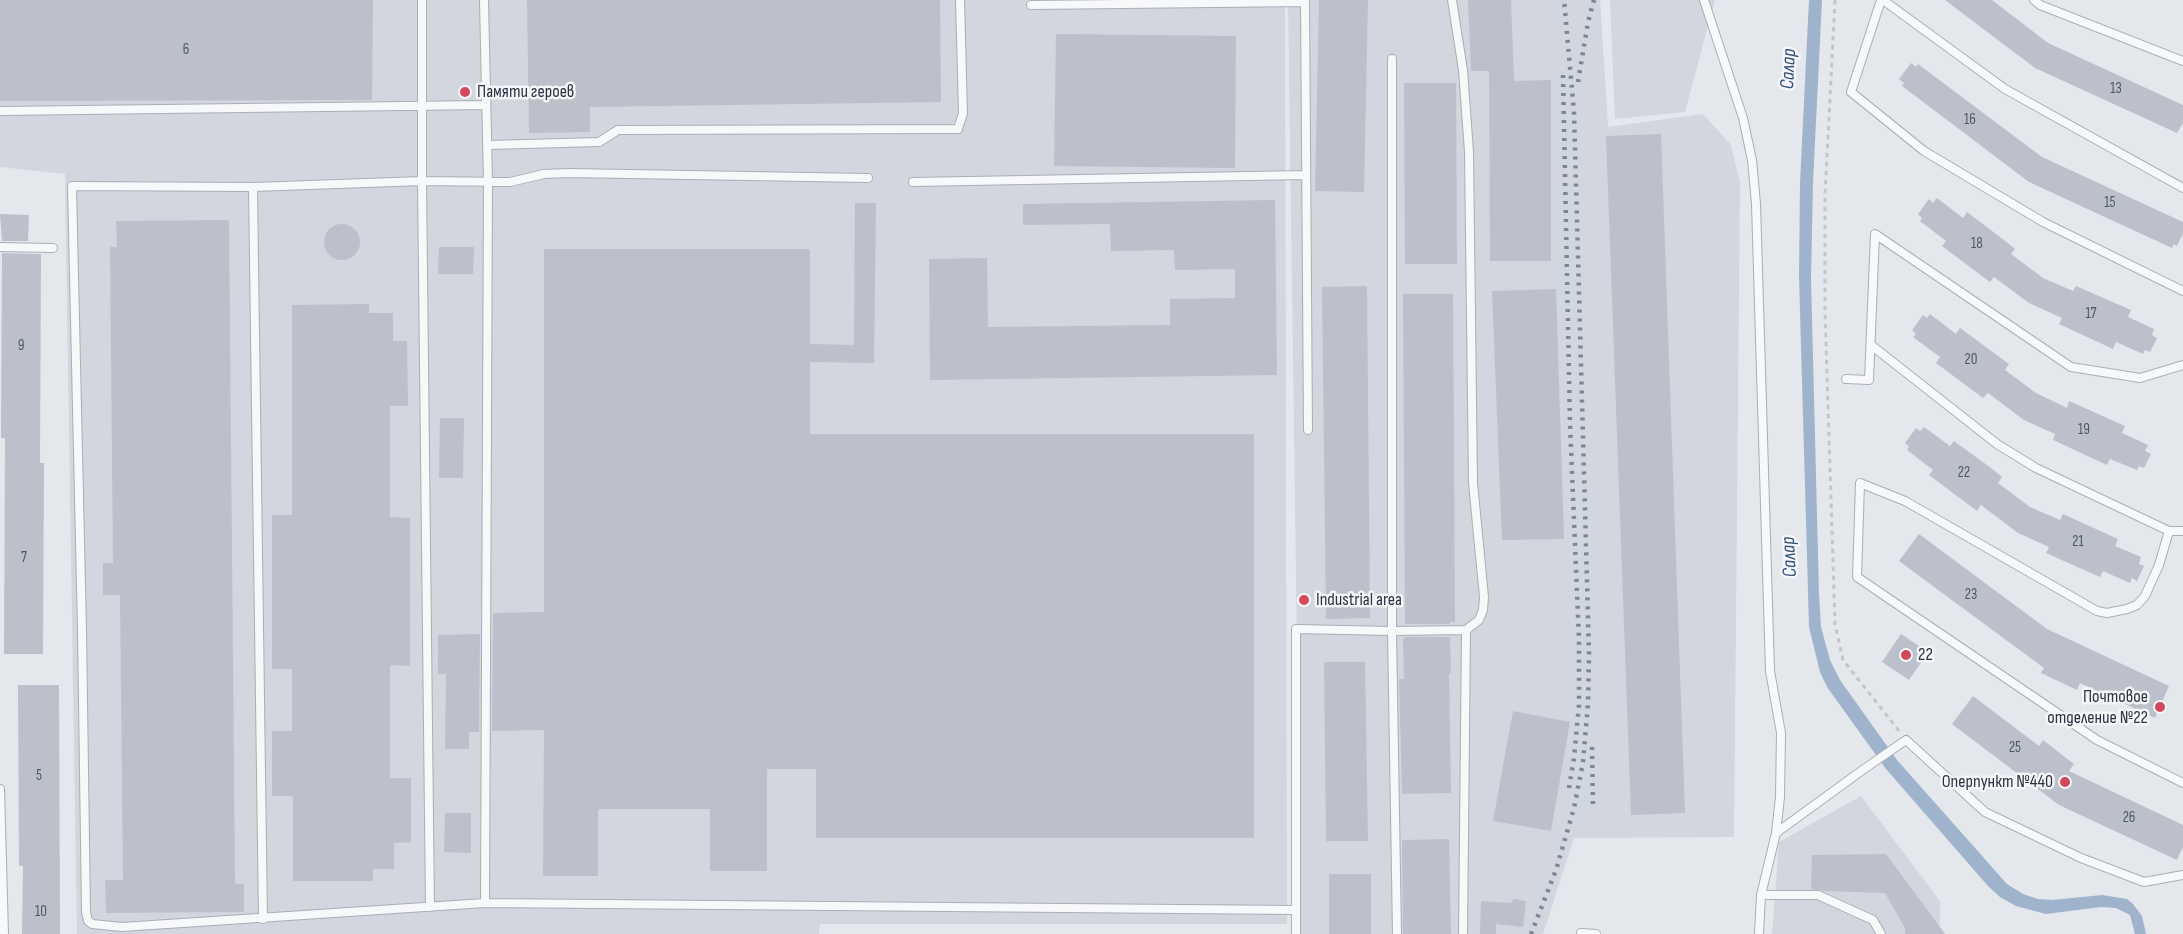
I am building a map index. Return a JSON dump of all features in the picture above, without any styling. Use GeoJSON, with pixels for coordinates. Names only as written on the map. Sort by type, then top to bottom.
{"type":"FeatureCollection","features":[{"type":"Feature","properties":{"kind":"lane"},"geometry":{"type":"LineString","coordinates":[[422,0],[430,907]]}},
{"type":"Feature","properties":{"kind":"lane"},"geometry":{"type":"LineString","coordinates":[[484,0],[488,145],[485,903]]}},
{"type":"Feature","properties":{"kind":"lane"},"geometry":{"type":"LineString","coordinates":[[488,145],[599,142],[618,130],[958,129],[963,113],[960,0]]}},
{"type":"Feature","properties":{"kind":"lane"},"geometry":{"type":"LineString","coordinates":[[1296,934],[1296,629],[1466,630],[1479,620],[1483,610],[1484,597],[1473,483],[1469,152],[1462,70],[1452,0]]}},
{"type":"Feature","properties":{"kind":"lane"},"geometry":{"type":"LineString","coordinates":[[1704,0],[1743,118],[1752,160],[1756,204],[1770,671],[1781,733],[1780,797],[1776,833],[1761,895],[1759,934]]}},
{"type":"Feature","properties":{"kind":"lane"},"geometry":{"type":"LineString","coordinates":[[2183,188],[2005,89],[1882,0],[1851,92],[1934,157],[2043,222],[2183,291]]}},
{"type":"Feature","properties":{"kind":"lane"},"geometry":{"type":"LineString","coordinates":[[2034,0],[2183,60]]}},
{"type":"Feature","properties":{"kind":"lane"},"geometry":{"type":"LineString","coordinates":[[1031,5],[1305,1],[1308,430]]}},
{"type":"Feature","properties":{"kind":"lane"},"geometry":{"type":"LineString","coordinates":[[1392,59],[1392,631],[1396,934]]}},
{"type":"Feature","properties":{"kind":"lane"},"geometry":{"type":"LineString","coordinates":[[0,111],[486,105]]}},
{"type":"Feature","properties":{"kind":"lane"},"geometry":{"type":"LineString","coordinates":[[868,178],[569,173],[544,174],[510,182],[422,181],[253,187],[72,186],[87,917],[92,924],[122,927],[485,903],[1296,910]]}},
{"type":"Feature","properties":{"kind":"lane"},"geometry":{"type":"LineString","coordinates":[[913,182],[1306,176]]}},
{"type":"Feature","properties":{"kind":"lane"},"geometry":{"type":"LineString","coordinates":[[253,187],[263,919]]}},
{"type":"Feature","properties":{"kind":"lane"},"geometry":{"type":"LineString","coordinates":[[1846,379],[1869,380],[1875,234],[2070,367],[2140,378],[2183,365]]}},
{"type":"Feature","properties":{"kind":"lane"},"geometry":{"type":"LineString","coordinates":[[0,247],[53,248]]}},
{"type":"Feature","properties":{"kind":"lane"},"geometry":{"type":"LineString","coordinates":[[1871,345],[1997,444],[2036,468],[2169,531],[2183,531]]}},
{"type":"Feature","properties":{"kind":"lane"},"geometry":{"type":"LineString","coordinates":[[2169,531],[2159,565],[2145,596],[2137,605],[2107,613],[2097,611],[1905,501],[1860,483],[1857,577],[2097,740],[2183,783]]}},
{"type":"Feature","properties":{"kind":"lane"},"geometry":{"type":"LineString","coordinates":[[1463,934],[1466,630]]}},
{"type":"Feature","properties":{"kind":"lane"},"geometry":{"type":"LineString","coordinates":[[1776,833],[1906,740],[1985,812],[2081,858],[2145,882],[2183,875]]}},
{"type":"Feature","properties":{"kind":"lane"},"geometry":{"type":"LineString","coordinates":[[0,789],[4,934]]}},
{"type":"Feature","properties":{"kind":"lane"},"geometry":{"type":"LineString","coordinates":[[1761,895],[1818,895],[1873,920],[1881,934]]}},
{"type":"Feature","properties":{"kind":"lane"},"geometry":{"type":"LineString","coordinates":[[1581,933],[1596,934]]}},
{"type":"Feature","properties":{"kind":"shaded area"},"geometry":{"type":"Polygon","coordinates":[[[0,0],[1285,0],[1287,924],[820,924],[819,934],[77,934],[65,174],[0,167],[0,0]]]}},
{"type":"Feature","properties":{"kind":"shaded area"},"geometry":{"type":"Polygon","coordinates":[[[1288,0],[1600,0],[1608,127],[1703,114],[1731,145],[1740,183],[1734,837],[1574,838],[1543,934],[1301,934],[1288,0]]]}},
{"type":"Feature","properties":{"kind":"shaded area"},"geometry":{"type":"Polygon","coordinates":[[[1610,0],[1715,0],[1685,112],[1615,119],[1610,0]]]}},
{"type":"Feature","properties":{"kind":"shaded area"},"geometry":{"type":"Polygon","coordinates":[[[1861,796],[1940,901],[1940,934],[1772,934],[1779,842],[1861,796]]]}},
{"type":"Feature","properties":{"kind":"water","name":"Салар"},"geometry":{"type":"Polygon","coordinates":[[[1809,0],[1822,0],[1813,182],[1811,279],[1819,594],[1821,627],[1830,660],[1840,680],[1897,760],[2007,884],[2023,894],[2038,899],[2052,900],[2102,895],[2127,899],[2142,916],[2146,934],[2135,934],[2130,915],[2116,908],[2101,907],[2046,914],[2016,906],[2000,897],[1886,769],[1827,687],[1820,672],[1809,627],[1799,276],[1800,183],[1809,0]]]}},
{"type":"Feature","properties":{"kind":"building"},"geometry":{"type":"Polygon","coordinates":[[[0,0],[373,0],[372,100],[0,101],[0,0]]]}},
{"type":"Feature","properties":{"kind":"building"},"geometry":{"type":"Polygon","coordinates":[[[527,0],[940,0],[941,102],[590,107],[590,132],[529,133],[527,0]]]}},
{"type":"Feature","properties":{"kind":"building"},"geometry":{"type":"Polygon","coordinates":[[[1319,0],[1368,0],[1364,192],[1315,191],[1319,0]]]}},
{"type":"Feature","properties":{"kind":"building"},"geometry":{"type":"Polygon","coordinates":[[[1468,0],[1511,0],[1514,81],[1551,80],[1551,261],[1490,261],[1489,71],[1471,71],[1468,0]]]}},
{"type":"Feature","properties":{"kind":"building"},"geometry":{"type":"Polygon","coordinates":[[[1945,0],[1992,0],[2048,43],[2183,105],[2183,123],[2177,133],[2035,68],[1945,0]]]}},
{"type":"Feature","properties":{"kind":"building"},"geometry":{"type":"Polygon","coordinates":[[[1056,34],[1236,36],[1235,168],[1054,166],[1056,34]]]}},
{"type":"Feature","properties":{"kind":"building"},"geometry":{"type":"Polygon","coordinates":[[[1911,63],[1916,67],[1918,64],[2042,157],[2183,222],[2183,233],[2177,246],[2174,244],[2172,248],[2029,182],[1902,86],[1904,83],[1899,79],[1911,63]]]}},
{"type":"Feature","properties":{"kind":"building"},"geometry":{"type":"Polygon","coordinates":[[[1404,83],[1456,83],[1457,264],[1405,264],[1404,83]]]}},
{"type":"Feature","properties":{"kind":"building"},"geometry":{"type":"Polygon","coordinates":[[[1661,134],[1685,813],[1631,815],[1606,136],[1661,134]]]}},
{"type":"Feature","properties":{"kind":"building"},"geometry":{"type":"Polygon","coordinates":[[[1937,198],[1963,218],[1967,212],[2015,249],[2011,254],[2043,278],[2073,291],[2076,286],[2131,310],[2128,317],[2154,329],[2152,335],[2157,338],[2150,352],[2145,350],[2143,354],[2116,342],[2113,349],[2059,324],[2062,318],[2029,303],[1994,277],[1990,282],[1942,246],[1946,241],[1920,221],[1922,218],[1918,214],[1929,199],[1933,203],[1937,198]]]}},
{"type":"Feature","properties":{"kind":"building"},"geometry":{"type":"Polygon","coordinates":[[[1275,200],[1277,375],[930,380],[929,259],[987,258],[988,327],[1170,325],[1170,299],[1235,298],[1235,269],[1175,270],[1174,250],[1111,251],[1110,224],[1023,225],[1023,204],[1275,200]]]}},
{"type":"Feature","properties":{"kind":"building"},"geometry":{"type":"Polygon","coordinates":[[[855,203],[876,203],[874,363],[810,362],[810,434],[1254,434],[1254,838],[816,838],[816,769],[767,769],[767,871],[710,871],[710,809],[598,809],[598,876],[543,876],[544,730],[492,731],[493,613],[544,612],[544,249],[810,249],[810,344],[854,345],[855,203]]]}},
{"type":"Feature","properties":{"kind":"building"},"geometry":{"type":"Polygon","coordinates":[[[0,214],[29,215],[28,241],[2,241],[0,214]]]}},
{"type":"Feature","properties":{"kind":"building"},"geometry":{"type":"Polygon","coordinates":[[[229,220],[235,884],[244,884],[244,912],[106,913],[105,880],[123,880],[120,595],[103,595],[103,563],[113,563],[110,247],[117,247],[116,221],[229,220]]]}},
{"type":"Feature","properties":{"kind":"building"},"geometry":{"type":"Polygon","coordinates":[[[342,224],[355,229],[360,242],[355,255],[342,260],[329,255],[324,242],[329,229],[342,224]]]}},
{"type":"Feature","properties":{"kind":"building"},"geometry":{"type":"Polygon","coordinates":[[[439,247],[474,247],[473,274],[438,274],[439,247]]]}},
{"type":"Feature","properties":{"kind":"building"},"geometry":{"type":"Polygon","coordinates":[[[2,253],[41,254],[40,463],[44,463],[43,654],[4,654],[5,438],[1,438],[2,253]]]}},
{"type":"Feature","properties":{"kind":"building"},"geometry":{"type":"Polygon","coordinates":[[[1367,286],[1370,618],[1326,619],[1322,287],[1367,286]]]}},
{"type":"Feature","properties":{"kind":"building"},"geometry":{"type":"Polygon","coordinates":[[[1556,289],[1564,539],[1502,540],[1492,291],[1556,289]]]}},
{"type":"Feature","properties":{"kind":"building"},"geometry":{"type":"Polygon","coordinates":[[[1403,294],[1453,294],[1455,622],[1450,622],[1450,624],[1405,624],[1403,294]]]}},
{"type":"Feature","properties":{"kind":"building"},"geometry":{"type":"Polygon","coordinates":[[[369,304],[369,313],[393,313],[393,341],[407,341],[408,406],[390,406],[390,517],[410,518],[410,666],[390,665],[390,778],[411,778],[411,842],[394,843],[394,869],[373,869],[373,881],[293,881],[293,796],[272,796],[272,731],[292,731],[292,669],[272,669],[272,515],[292,515],[292,305],[369,304]]]}},
{"type":"Feature","properties":{"kind":"building"},"geometry":{"type":"Polygon","coordinates":[[[1930,314],[1956,334],[1960,328],[2009,364],[2005,370],[2036,393],[2067,408],[2069,401],[2125,426],[2122,433],[2148,445],[2145,451],[2151,454],[2144,468],[2139,466],[2137,470],[2110,459],[2107,465],[2053,440],[2055,434],[2024,420],[1988,393],[1983,398],[1936,363],[1940,357],[1913,337],[1916,334],[1912,330],[1923,315],[1927,318],[1930,314]]]}},
{"type":"Feature","properties":{"kind":"building"},"geometry":{"type":"Polygon","coordinates":[[[440,418],[464,418],[463,478],[439,478],[440,418]]]}},
{"type":"Feature","properties":{"kind":"building"},"geometry":{"type":"Polygon","coordinates":[[[1924,427],[1950,446],[1954,441],[1991,468],[2002,477],[1998,483],[2030,507],[2060,520],[2063,514],[2118,539],[2115,546],[2141,557],[2139,564],[2144,566],[2137,581],[2132,578],[2130,583],[2103,571],[2100,577],[2046,553],[2049,547],[2018,533],[1981,505],[1977,511],[1929,475],[1933,470],[1907,450],[1909,446],[1905,443],[1916,428],[1920,431],[1924,427]]]}},
{"type":"Feature","properties":{"kind":"building"},"geometry":{"type":"Polygon","coordinates":[[[1919,534],[2047,629],[2169,686],[2155,718],[2080,683],[2077,690],[2041,673],[2044,668],[1899,561],[1919,534]]]}},
{"type":"Feature","properties":{"kind":"building"},"geometry":{"type":"Polygon","coordinates":[[[480,634],[479,732],[469,732],[469,749],[445,749],[446,674],[438,674],[438,635],[480,634]]]}},
{"type":"Feature","properties":{"kind":"building"},"geometry":{"type":"Polygon","coordinates":[[[1901,634],[1928,652],[1909,680],[1882,662],[1901,634]]]}},
{"type":"Feature","properties":{"kind":"building"},"geometry":{"type":"Polygon","coordinates":[[[1405,637],[1450,637],[1451,793],[1402,794],[1399,679],[1404,679],[1403,639],[1405,637]]]}},
{"type":"Feature","properties":{"kind":"building"},"geometry":{"type":"Polygon","coordinates":[[[1324,662],[1365,662],[1368,841],[1326,841],[1324,662]]]}},
{"type":"Feature","properties":{"kind":"building"},"geometry":{"type":"Polygon","coordinates":[[[18,685],[59,685],[60,934],[22,934],[23,866],[19,866],[18,685]]]}},
{"type":"Feature","properties":{"kind":"building"},"geometry":{"type":"Polygon","coordinates":[[[1973,696],[2039,746],[2043,740],[2074,764],[2069,771],[2183,825],[2183,847],[2177,860],[2059,805],[1952,724],[1973,696]]]}},
{"type":"Feature","properties":{"kind":"building"},"geometry":{"type":"Polygon","coordinates":[[[1513,711],[1570,722],[1551,831],[1493,821],[1513,711]]]}},
{"type":"Feature","properties":{"kind":"building"},"geometry":{"type":"Polygon","coordinates":[[[445,813],[471,813],[471,853],[444,852],[445,813]]]}},
{"type":"Feature","properties":{"kind":"building"},"geometry":{"type":"Polygon","coordinates":[[[1449,839],[1451,934],[1403,934],[1402,840],[1449,839]]]}},
{"type":"Feature","properties":{"kind":"building"},"geometry":{"type":"Polygon","coordinates":[[[1886,854],[1945,934],[1905,934],[1905,928],[1885,893],[1811,889],[1812,855],[1886,854]]]}},
{"type":"Feature","properties":{"kind":"building"},"geometry":{"type":"Polygon","coordinates":[[[1329,874],[1371,874],[1371,934],[1329,934],[1329,874]]]}},
{"type":"Feature","properties":{"kind":"building"},"geometry":{"type":"Polygon","coordinates":[[[1513,899],[1526,901],[1523,927],[1496,924],[1496,934],[1480,934],[1481,901],[1512,903],[1513,899]]]}},
{"type":"Feature","properties":{"kind":"railway"},"geometry":{"type":"LineString","coordinates":[[1531,934],[1556,870],[1574,808],[1583,762],[1588,704],[1589,654],[1574,112],[1564,0]]}},
{"type":"Feature","properties":{"kind":"railway"},"geometry":{"type":"LineString","coordinates":[[1578,82],[1594,0]]}},
{"type":"Feature","properties":{"kind":"railway"},"geometry":{"type":"LineString","coordinates":[[1563,75],[1570,424],[1579,640],[1579,705],[1569,788]]}},
{"type":"Feature","properties":{"kind":"railway"},"geometry":{"type":"LineString","coordinates":[[1592,747],[1593,808]]}},
{"type":"Feature","properties":{"kind":"place","name":"Памяти героев"},"geometry":{"type":"Point","coordinates":[465,92]}},
{"type":"Feature","properties":{"kind":"place","name":"Industrial area"},"geometry":{"type":"Point","coordinates":[1304,600]}},
{"type":"Feature","properties":{"kind":"place","name":"22"},"geometry":{"type":"Point","coordinates":[1906,655]}},
{"type":"Feature","properties":{"kind":"place","name":"Почтовое отделение №22"},"geometry":{"type":"Point","coordinates":[2160,707]}},
{"type":"Feature","properties":{"kind":"place","name":"Оперпункт №440"},"geometry":{"type":"Point","coordinates":[2065,782]}}]}
